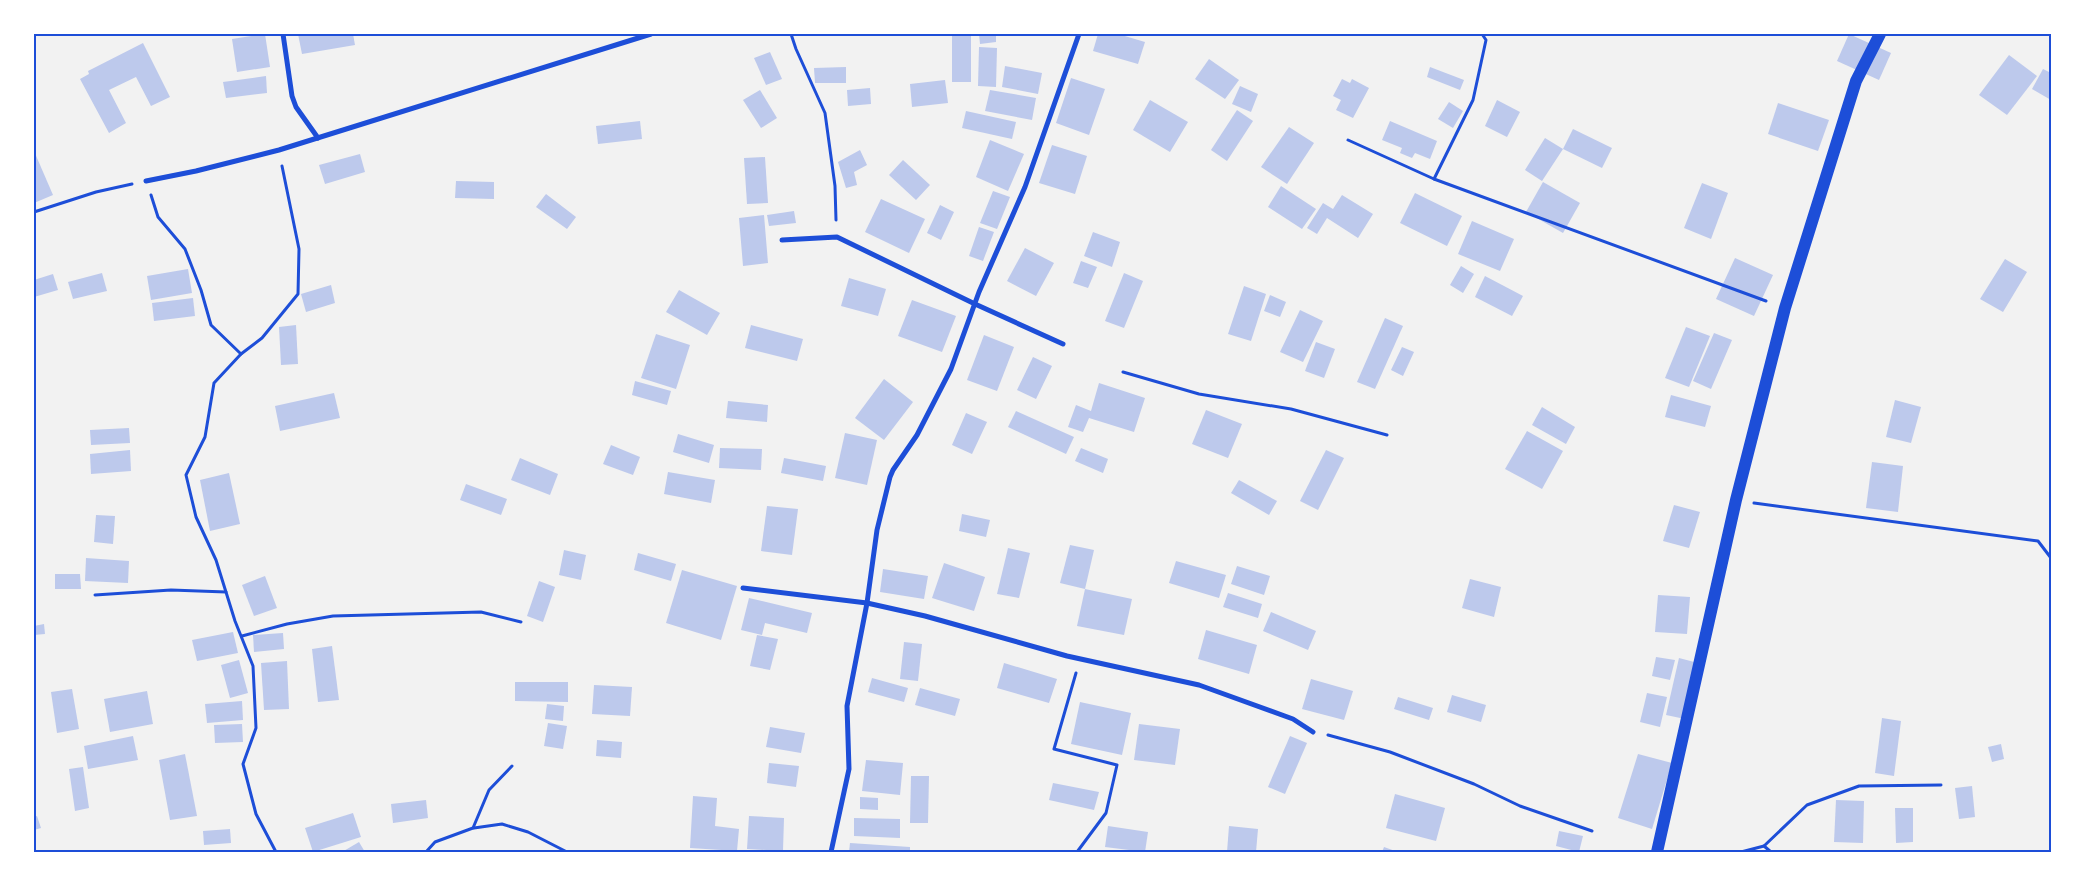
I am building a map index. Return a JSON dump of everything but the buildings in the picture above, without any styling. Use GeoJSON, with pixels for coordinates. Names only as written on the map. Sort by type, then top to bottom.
{"type":"FeatureCollection","features":[{"type":"Feature","properties":{"kind":"main road"},"geometry":{"type":"LineString","coordinates":[[1657,852],[1736,500],[1785,308],[1856,81],[1880,34]]}},
{"type":"Feature","properties":{"kind":"street"},"geometry":{"type":"LineString","coordinates":[[283,34],[294,102],[318,138]]}},
{"type":"Feature","properties":{"kind":"street"},"geometry":{"type":"LineString","coordinates":[[146,181],[196,171],[279,150],[651,34]]}},
{"type":"Feature","properties":{"kind":"street"},"geometry":{"type":"LineString","coordinates":[[831,852],[849,769],[847,706],[867,603],[877,530],[893,470],[917,435],[951,369],[975,304],[1025,187],[1079,34]]}},
{"type":"Feature","properties":{"kind":"street"},"geometry":{"type":"LineString","coordinates":[[782,240],[837,237],[975,304],[1063,344]]}},
{"type":"Feature","properties":{"kind":"street"},"geometry":{"type":"LineString","coordinates":[[743,588],[867,603],[925,616],[1081,659],[1199,685],[1293,719],[1313,732]]}},
{"type":"Feature","properties":{"kind":"path"},"geometry":{"type":"LineString","coordinates":[[791,34],[825,113],[835,186],[837,237]]}},
{"type":"Feature","properties":{"kind":"path"},"geometry":{"type":"LineString","coordinates":[[1434,179],[1473,100],[1486,40],[1482,34]]}},
{"type":"Feature","properties":{"kind":"path"},"geometry":{"type":"LineString","coordinates":[[1348,140],[1434,179],[1785,308]]}},
{"type":"Feature","properties":{"kind":"path"},"geometry":{"type":"LineString","coordinates":[[276,852],[256,814],[243,764],[256,728],[253,666],[216,560],[196,517],[186,475],[205,437],[214,383],[241,354],[262,338],[298,294],[300,249],[285,189],[279,150]]}},
{"type":"Feature","properties":{"kind":"path"},"geometry":{"type":"LineString","coordinates":[[34,212],[96,192],[146,181],[158,217],[185,249],[201,290],[211,325],[241,354]]}},
{"type":"Feature","properties":{"kind":"path"},"geometry":{"type":"LineString","coordinates":[[1123,372],[1199,394],[1291,409],[1387,435]]}},
{"type":"Feature","properties":{"kind":"path"},"geometry":{"type":"LineString","coordinates":[[1736,500],[2038,541],[2051,558]]}},
{"type":"Feature","properties":{"kind":"path"},"geometry":{"type":"LineString","coordinates":[[95,595],[171,590],[226,592]]}},
{"type":"Feature","properties":{"kind":"path"},"geometry":{"type":"LineString","coordinates":[[242,636],[287,624],[342,616],[481,612],[521,622]]}},
{"type":"Feature","properties":{"kind":"path"},"geometry":{"type":"LineString","coordinates":[[1077,852],[1106,813],[1117,765],[1054,749],[1081,659]]}},
{"type":"Feature","properties":{"kind":"path"},"geometry":{"type":"LineString","coordinates":[[1313,732],[1390,752],[1474,784],[1520,806],[1592,831]]}},
{"type":"Feature","properties":{"kind":"path"},"geometry":{"type":"LineString","coordinates":[[473,828],[489,790],[512,766]]}},
{"type":"Feature","properties":{"kind":"path"},"geometry":{"type":"LineString","coordinates":[[1741,852],[1764,846],[1807,806],[1859,786],[1941,785]]}},
{"type":"Feature","properties":{"kind":"path"},"geometry":{"type":"LineString","coordinates":[[426,852],[435,842],[473,828],[502,824],[528,832],[567,852]]}},
{"type":"Feature","properties":{"kind":"path"},"geometry":{"type":"LineString","coordinates":[[1764,846],[1771,852]]}}]}
